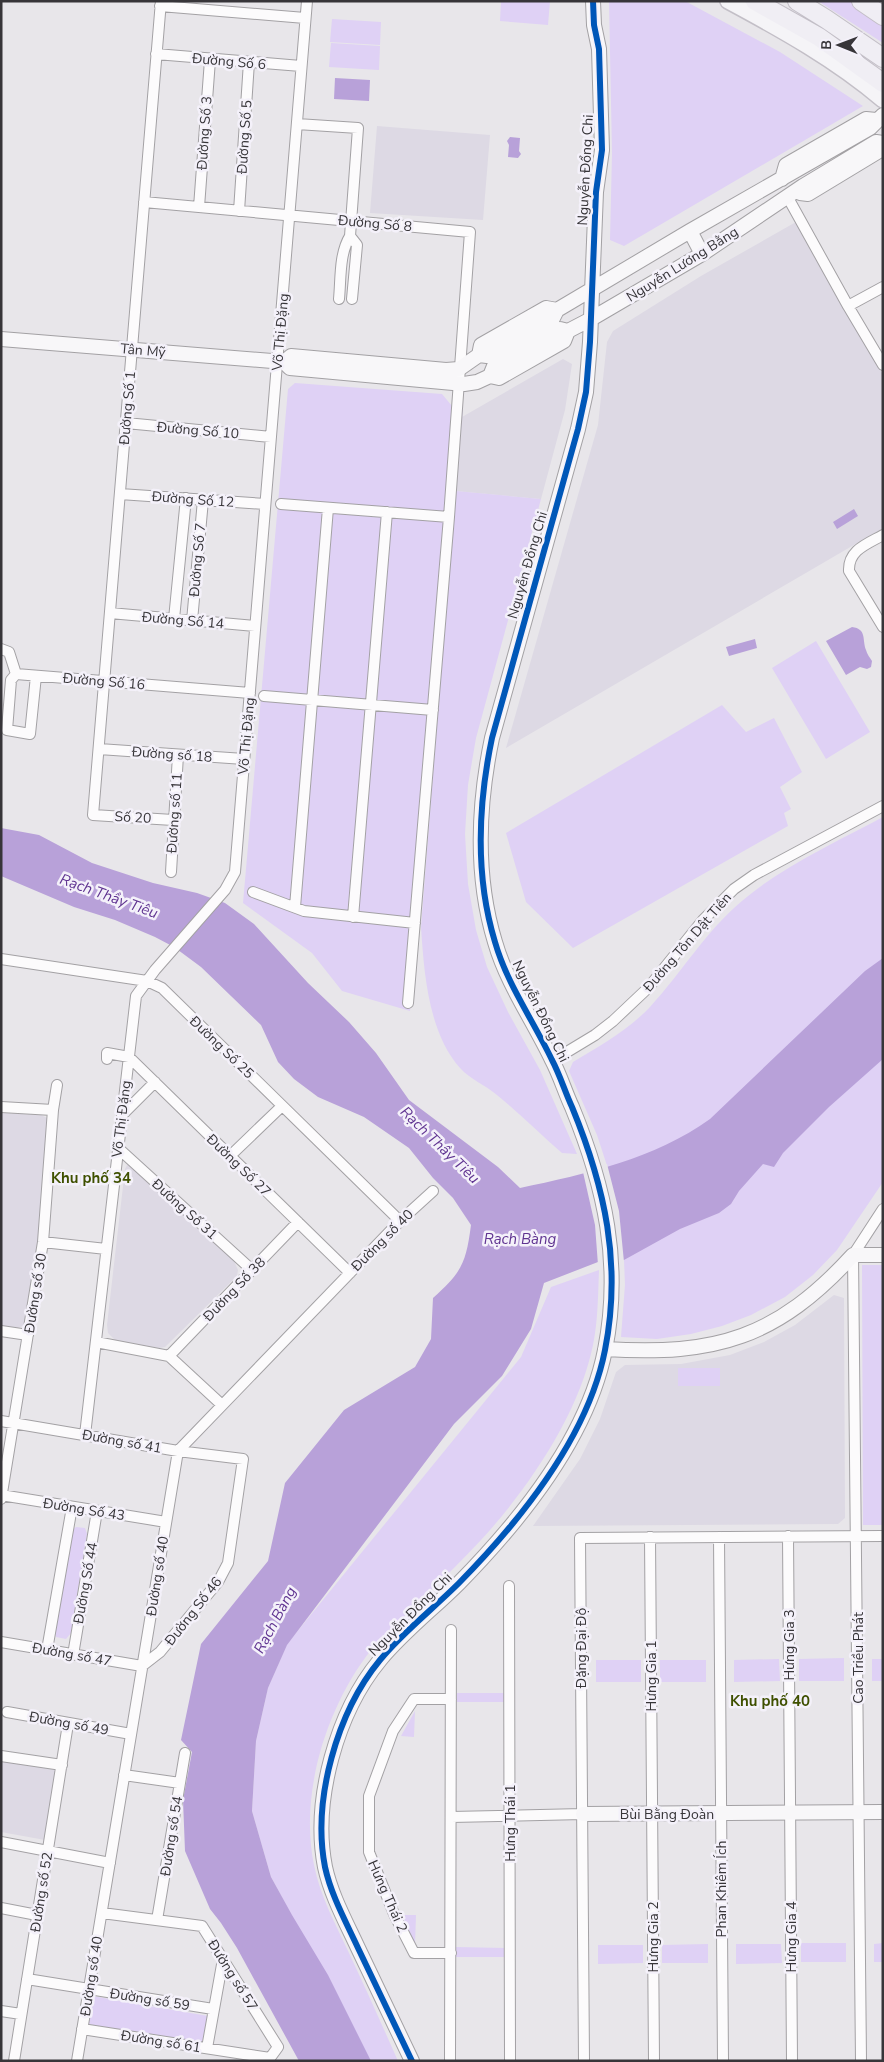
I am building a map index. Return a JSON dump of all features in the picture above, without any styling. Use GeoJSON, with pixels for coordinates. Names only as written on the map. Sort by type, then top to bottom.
{"type":"FeatureCollection","features":[{"type":"Feature","properties":{"kind":"highway"},"geometry":{"type":"LineString","coordinates":[[755,1],[819,37],[883,82]]}},
{"type":"Feature","properties":{"kind":"highway"},"geometry":{"type":"LineString","coordinates":[[797,1],[883,58]]}},
{"type":"Feature","properties":{"kind":"highway"},"geometry":{"type":"LineString","coordinates":[[861,1],[883,16]]}},
{"type":"Feature","properties":{"kind":"main road"},"geometry":{"type":"LineString","coordinates":[[728,1],[807,46],[848,73],[883,100]]}},
{"type":"Feature","properties":{"kind":"street","name":"Võ Thị Đặng"},"geometry":{"type":"LineString","coordinates":[[85,1435],[136,996],[155,970],[225,890],[235,872],[271,437],[281,361],[289,216],[307,1]]}},
{"type":"Feature","properties":{"kind":"street","name":"Nguyễn Đổng Chi"},"geometry":{"type":"LineString","coordinates":[[412,2061],[340,1910],[326,1868],[322,1836],[323,1812],[333,1756],[352,1701],[364,1680],[382,1658],[459,1583],[490,1549],[528,1502],[560,1457],[590,1398],[606,1349],[610,1308],[612,1258],[606,1212],[594,1166],[575,1116],[552,1061],[520,1003],[495,944],[490,921],[482,856],[481,810],[492,738],[583,410],[593,289],[596,192],[596,96],[590,50],[594,25],[593,1]]}},
{"type":"Feature","properties":{"kind":"street"},"geometry":{"type":"LineString","coordinates":[[160,4],[305,18]]}},
{"type":"Feature","properties":{"kind":"street","name":"Đường Số 1"},"geometry":{"type":"LineString","coordinates":[[93,815],[160,4]]}},
{"type":"Feature","properties":{"kind":"street","name":"Đường Số 6"},"geometry":{"type":"LineString","coordinates":[[156,54],[210,60],[301,66]]}},
{"type":"Feature","properties":{"kind":"street","name":"Đường Số 3"},"geometry":{"type":"LineString","coordinates":[[199,207],[210,60]]}},
{"type":"Feature","properties":{"kind":"street","name":"Đường Số 5"},"geometry":{"type":"LineString","coordinates":[[239,211],[250,62]]}},
{"type":"Feature","properties":{"kind":"street","name":"Nguyễn Lương Bằng"},"geometry":{"type":"LineString","coordinates":[[459,369],[479,355],[481,345],[546,308],[557,310],[690,231],[765,190],[782,179],[786,166],[866,119],[880,121]]}},
{"type":"Feature","properties":{"kind":"street"},"geometry":{"type":"LineString","coordinates":[[297,124],[358,128],[350,236],[345,244],[339,300]]}},
{"type":"Feature","properties":{"kind":"street","name":"Nguyễn Lương Bằng"},"geometry":{"type":"LineString","coordinates":[[459,384],[478,382],[490,376],[494,366],[560,329],[568,331],[591,319],[702,254],[782,200],[808,194],[879,151],[883,144]]}},
{"type":"Feature","properties":{"kind":"street"},"geometry":{"type":"LineString","coordinates":[[765,190],[782,200],[883,365]]}},
{"type":"Feature","properties":{"kind":"street","name":"Đường Số 8"},"geometry":{"type":"LineString","coordinates":[[144,202],[470,232],[459,369]]}},
{"type":"Feature","properties":{"kind":"street"},"geometry":{"type":"LineString","coordinates":[[690,231],[702,254]]}},
{"type":"Feature","properties":{"kind":"street"},"geometry":{"type":"LineString","coordinates":[[350,236],[357,245],[352,299]]}},
{"type":"Feature","properties":{"kind":"street"},"geometry":{"type":"LineString","coordinates":[[848,306],[883,287]]}},
{"type":"Feature","properties":{"kind":"street","name":"Tân Mỹ"},"geometry":{"type":"LineString","coordinates":[[1,339],[281,361],[291,356],[459,384]]}},
{"type":"Feature","properties":{"kind":"street"},"geometry":{"type":"LineString","coordinates":[[408,1003],[449,517],[459,369]]}},
{"type":"Feature","properties":{"kind":"street","name":"Tân Mỹ"},"geometry":{"type":"LineString","coordinates":[[376,370],[459,369]]}},
{"type":"Feature","properties":{"kind":"street","name":"Đường Số 10"},"geometry":{"type":"LineString","coordinates":[[126,423],[271,437]]}},
{"type":"Feature","properties":{"kind":"street","name":"Đường Số 12"},"geometry":{"type":"LineString","coordinates":[[120,494],[266,504]]}},
{"type":"Feature","properties":{"kind":"street","name":"Đường Số 7"},"geometry":{"type":"LineString","coordinates":[[174,619],[186,498]]}},
{"type":"Feature","properties":{"kind":"street","name":"Đường Số 7"},"geometry":{"type":"LineString","coordinates":[[192,621],[203,500]]}},
{"type":"Feature","properties":{"kind":"street"},"geometry":{"type":"LineString","coordinates":[[282,504],[449,517]]}},
{"type":"Feature","properties":{"kind":"street"},"geometry":{"type":"LineString","coordinates":[[295,907],[328,508]]}},
{"type":"Feature","properties":{"kind":"street"},"geometry":{"type":"LineString","coordinates":[[353,917],[388,512]]}},
{"type":"Feature","properties":{"kind":"street"},"geometry":{"type":"LineString","coordinates":[[883,535],[854,552],[850,557],[849,570],[883,627]]}},
{"type":"Feature","properties":{"kind":"street","name":"Đường Số 14"},"geometry":{"type":"LineString","coordinates":[[110,613],[255,626]]}},
{"type":"Feature","properties":{"kind":"street"},"geometry":{"type":"LineString","coordinates":[[1,648],[9,652],[16,674],[11,680],[7,730],[30,734],[36,676]]}},
{"type":"Feature","properties":{"kind":"street","name":"Đường Số 16"},"geometry":{"type":"LineString","coordinates":[[16,674],[250,694]]}},
{"type":"Feature","properties":{"kind":"street"},"geometry":{"type":"LineString","coordinates":[[264,696],[433,710]]}},
{"type":"Feature","properties":{"kind":"street","name":"Đường số 18"},"geometry":{"type":"LineString","coordinates":[[99,749],[244,759]]}},
{"type":"Feature","properties":{"kind":"street","name":"Đường số 11"},"geometry":{"type":"LineString","coordinates":[[171,872],[178,755]]}},
{"type":"Feature","properties":{"kind":"street","name":"Đường Tôn Dật Tiên"},"geometry":{"type":"LineString","coordinates":[[552,1061],[595,1035],[619,1015],[648,987],[703,920],[734,889],[754,875],[883,806]]}},
{"type":"Feature","properties":{"kind":"street","name":"Số 20"},"geometry":{"type":"LineString","coordinates":[[93,815],[173,820]]}},
{"type":"Feature","properties":{"kind":"street"},"geometry":{"type":"LineString","coordinates":[[253,892],[304,911],[415,923]]}},
{"type":"Feature","properties":{"kind":"street","name":"Đường Số 25"},"geometry":{"type":"LineString","coordinates":[[1,959],[146,981],[162,988],[400,1221]]}},
{"type":"Feature","properties":{"kind":"street"},"geometry":{"type":"LineString","coordinates":[[106,1059],[107,1053],[129,1056]]}},
{"type":"Feature","properties":{"kind":"street","name":"Đường Số 27"},"geometry":{"type":"LineString","coordinates":[[129,1056],[350,1273]]}},
{"type":"Feature","properties":{"kind":"street"},"geometry":{"type":"LineString","coordinates":[[122,1115],[155,1082]]}},
{"type":"Feature","properties":{"kind":"street","name":"Đường số 30"},"geometry":{"type":"LineString","coordinates":[[1,1497],[43,1242],[53,1110],[58,1085]]}},
{"type":"Feature","properties":{"kind":"street"},"geometry":{"type":"LineString","coordinates":[[230,1156],[282,1106]]}},
{"type":"Feature","properties":{"kind":"street"},"geometry":{"type":"LineString","coordinates":[[1,1107],[53,1110]]}},
{"type":"Feature","properties":{"kind":"street","name":"Đường Số 31"},"geometry":{"type":"LineString","coordinates":[[118,1148],[252,1270]]}},
{"type":"Feature","properties":{"kind":"street","name":"Đường số 40"},"geometry":{"type":"LineString","coordinates":[[77,2061],[178,1451],[400,1221],[433,1191]]}},
{"type":"Feature","properties":{"kind":"street"},"geometry":{"type":"LineString","coordinates":[[606,1349],[641,1352],[696,1348],[750,1334],[794,1310],[816,1293],[853,1255],[883,1209]]}},
{"type":"Feature","properties":{"kind":"street","name":"Đường Số 38"},"geometry":{"type":"LineString","coordinates":[[169,1356],[298,1222]]}},
{"type":"Feature","properties":{"kind":"street"},"geometry":{"type":"LineString","coordinates":[[43,1242],[106,1249]]}},
{"type":"Feature","properties":{"kind":"street"},"geometry":{"type":"LineString","coordinates":[[853,1255],[883,1255]]}},
{"type":"Feature","properties":{"kind":"street","name":"Cao Triều Phát"},"geometry":{"type":"LineString","coordinates":[[853,1255],[861,2061]]}},
{"type":"Feature","properties":{"kind":"street"},"geometry":{"type":"LineString","coordinates":[[1,1331],[28,1335]]}},
{"type":"Feature","properties":{"kind":"street"},"geometry":{"type":"LineString","coordinates":[[96,1342],[169,1356],[222,1405]]}},
{"type":"Feature","properties":{"kind":"street","name":"Đường số 41"},"geometry":{"type":"LineString","coordinates":[[1,1421],[178,1451],[243,1459]]}},
{"type":"Feature","properties":{"kind":"street","name":"Đường Số 46"},"geometry":{"type":"LineString","coordinates":[[142,1666],[166,1645],[218,1582],[228,1562],[243,1459]]}},
{"type":"Feature","properties":{"kind":"street","name":"Đường Số 43"},"geometry":{"type":"LineString","coordinates":[[1,1497],[166,1522]]}},
{"type":"Feature","properties":{"kind":"street","name":"Đường Số 44"},"geometry":{"type":"LineString","coordinates":[[47,1650],[72,1507]]}},
{"type":"Feature","properties":{"kind":"street","name":"Đường Số 44"},"geometry":{"type":"LineString","coordinates":[[73,1655],[97,1511]]}},
{"type":"Feature","properties":{"kind":"street","name":"Hưng Gia 3"},"geometry":{"type":"LineString","coordinates":[[788,1536],[790,1813]]}},
{"type":"Feature","properties":{"kind":"street","name":"Đặng Đại Độ"},"geometry":{"type":"LineString","coordinates":[[584,2061],[580,1538],[883,1536]]}},
{"type":"Feature","properties":{"kind":"street","name":"Phan Khiêm Ích"},"geometry":{"type":"LineString","coordinates":[[719,1537],[723,2061]]}},
{"type":"Feature","properties":{"kind":"street","name":"Hưng Gia 1"},"geometry":{"type":"LineString","coordinates":[[650,1538],[652,1814]]}},
{"type":"Feature","properties":{"kind":"street","name":"Hưng Thái 1"},"geometry":{"type":"LineString","coordinates":[[509,1586],[511,1815],[510,2061]]}},
{"type":"Feature","properties":{"kind":"street"},"geometry":{"type":"LineString","coordinates":[[450,2061],[451,1630]]}},
{"type":"Feature","properties":{"kind":"street","name":"Đường số 47"},"geometry":{"type":"LineString","coordinates":[[1,1642],[142,1666]]}},
{"type":"Feature","properties":{"kind":"street","name":"Hưng Thái 2"},"geometry":{"type":"LineString","coordinates":[[451,1699],[414,1699],[393,1731],[370,1796],[369,1852],[394,1914],[414,1953],[451,1953]]}},
{"type":"Feature","properties":{"kind":"street","name":"Đường số 49"},"geometry":{"type":"LineString","coordinates":[[7,1712],[131,1734]]}},
{"type":"Feature","properties":{"kind":"street","name":"Đường số 52"},"geometry":{"type":"LineString","coordinates":[[14,2061],[68,1724]]}},
{"type":"Feature","properties":{"kind":"street","name":"Đường số 54"},"geometry":{"type":"LineString","coordinates":[[157,1920],[185,1752]]}},
{"type":"Feature","properties":{"kind":"street"},"geometry":{"type":"LineString","coordinates":[[1,1756],[62,1765]]}},
{"type":"Feature","properties":{"kind":"street"},"geometry":{"type":"LineString","coordinates":[[124,1775],[180,1783]]}},
{"type":"Feature","properties":{"kind":"street","name":"Bùi Bằng Đoàn"},"geometry":{"type":"LineString","coordinates":[[451,1817],[883,1812]]}},
{"type":"Feature","properties":{"kind":"street","name":"Hưng Gia 4"},"geometry":{"type":"LineString","coordinates":[[790,1813],[792,2061]]}},
{"type":"Feature","properties":{"kind":"street","name":"Hưng Gia 2"},"geometry":{"type":"LineString","coordinates":[[652,1814],[654,2061]]}},
{"type":"Feature","properties":{"kind":"street"},"geometry":{"type":"LineString","coordinates":[[1,1842],[110,1863]]}},
{"type":"Feature","properties":{"kind":"street"},"geometry":{"type":"LineString","coordinates":[[1,1908],[37,1915]]}},
{"type":"Feature","properties":{"kind":"street","name":"Đường số 57"},"geometry":{"type":"LineString","coordinates":[[102,1913],[202,1926],[278,2047],[270,2058]]}},
{"type":"Feature","properties":{"kind":"street"},"geometry":{"type":"LineString","coordinates":[[207,2048],[223,1959]]}},
{"type":"Feature","properties":{"kind":"street","name":"Đường số 59"},"geometry":{"type":"LineString","coordinates":[[27,1979],[213,2009]]}},
{"type":"Feature","properties":{"kind":"street"},"geometry":{"type":"LineString","coordinates":[[1,2011],[21,2014]]}},
{"type":"Feature","properties":{"kind":"street","name":"Đường số 61"},"geometry":{"type":"LineString","coordinates":[[82,2029],[270,2058]]}},
{"type":"Feature","properties":{"kind":"shaded area"},"geometry":{"type":"Polygon","coordinates":[[[501,1],[550,1],[548,25],[500,21],[501,1]]]}},
{"type":"Feature","properties":{"kind":"shaded area"},"geometry":{"type":"Polygon","coordinates":[[[609,1],[685,1],[780,52],[863,106],[624,246],[610,240],[612,153],[609,1]]]}},
{"type":"Feature","properties":{"kind":"shaded area"},"geometry":{"type":"Polygon","coordinates":[[[818,1],[854,1],[883,21],[883,43],[818,1]]]}},
{"type":"Feature","properties":{"kind":"shaded area"},"geometry":{"type":"Polygon","coordinates":[[[332,19],[381,22],[380,45],[330,42],[332,19]]]}},
{"type":"Feature","properties":{"kind":"shaded area"},"geometry":{"type":"Polygon","coordinates":[[[331,43],[380,46],[379,70],[329,67],[331,43]]]}},
{"type":"Feature","properties":{"kind":"shaded area"},"geometry":{"type":"Polygon","coordinates":[[[377,126],[490,135],[483,220],[370,213],[377,126]]]}},
{"type":"Feature","properties":{"kind":"shaded area"},"geometry":{"type":"Polygon","coordinates":[[[796,222],[883,375],[883,528],[506,748],[598,425],[607,342],[613,331],[701,276],[796,222]]]}},
{"type":"Feature","properties":{"kind":"shaded area"},"geometry":{"type":"Polygon","coordinates":[[[563,359],[572,364],[565,410],[541,499],[456,491],[462,417],[563,359]]]}},
{"type":"Feature","properties":{"kind":"shaded area"},"geometry":{"type":"Polygon","coordinates":[[[295,383],[442,394],[452,406],[463,408],[456,491],[541,499],[476,738],[468,785],[465,834],[468,884],[476,930],[487,967],[508,1012],[540,1070],[577,1154],[562,1153],[497,1095],[460,1068],[449,1053],[434,1019],[426,982],[421,927],[447,598],[410,1011],[342,991],[312,953],[243,903],[288,389],[295,383]]]}},
{"type":"Feature","properties":{"kind":"shaded area"},"geometry":{"type":"Polygon","coordinates":[[[816,641],[870,732],[826,759],[772,668],[816,641]]]}},
{"type":"Feature","properties":{"kind":"shaded area"},"geometry":{"type":"Polygon","coordinates":[[[722,705],[746,732],[774,718],[802,772],[780,787],[791,809],[784,813],[788,826],[573,948],[526,902],[506,833],[722,705]]]}},
{"type":"Feature","properties":{"kind":"shaded area"},"geometry":{"type":"Polygon","coordinates":[[[883,817],[883,983],[731,1117],[613,1184],[597,1135],[569,1071],[573,1062],[613,1037],[650,1007],[717,925],[757,889],[791,866],[883,817]]]}},
{"type":"Feature","properties":{"kind":"shaded area"},"geometry":{"type":"Polygon","coordinates":[[[883,1035],[883,1182],[837,1250],[813,1275],[785,1297],[751,1315],[722,1326],[691,1334],[657,1339],[621,1337],[625,1285],[624,1260],[883,1035]]]}},
{"type":"Feature","properties":{"kind":"shaded area"},"geometry":{"type":"Polygon","coordinates":[[[1,1113],[41,1115],[47,1118],[49,1125],[38,1242],[26,1321],[23,1326],[17,1328],[1,1326],[1,1113]]]}},
{"type":"Feature","properties":{"kind":"shaded area"},"geometry":{"type":"Polygon","coordinates":[[[131,1164],[233,1259],[238,1270],[237,1276],[165,1347],[159,1348],[115,1340],[108,1333],[107,1325],[125,1169],[127,1165],[131,1164]]]}},
{"type":"Feature","properties":{"kind":"shaded area"},"geometry":{"type":"Polygon","coordinates":[[[862,1265],[883,1265],[883,1525],[863,1525],[862,1265]]]}},
{"type":"Feature","properties":{"kind":"shaded area"},"geometry":{"type":"Polygon","coordinates":[[[599,1270],[596,1327],[593,1345],[586,1371],[564,1424],[533,1474],[499,1520],[454,1568],[371,1650],[355,1672],[341,1697],[320,1752],[310,1809],[310,1837],[317,1877],[329,1910],[398,2061],[370,2061],[271,1877],[252,1811],[256,1741],[268,1688],[287,1644],[521,1357],[551,1287],[599,1270]]]}},
{"type":"Feature","properties":{"kind":"shaded area"},"geometry":{"type":"Polygon","coordinates":[[[834,1295],[844,1298],[845,1518],[838,1524],[533,1526],[580,1459],[600,1419],[616,1372],[625,1365],[681,1364],[730,1355],[764,1342],[795,1325],[834,1295]]]}},
{"type":"Feature","properties":{"kind":"shaded area"},"geometry":{"type":"Polygon","coordinates":[[[678,1368],[720,1368],[720,1386],[678,1386],[678,1368]]]}},
{"type":"Feature","properties":{"kind":"shaded area"},"geometry":{"type":"Polygon","coordinates":[[[76,1527],[85,1528],[87,1534],[71,1633],[66,1639],[56,1637],[54,1631],[70,1532],[76,1527]]]}},
{"type":"Feature","properties":{"kind":"shaded area"},"geometry":{"type":"Polygon","coordinates":[[[844,1658],[844,1681],[799,1681],[799,1659],[844,1658]]]}},
{"type":"Feature","properties":{"kind":"shaded area"},"geometry":{"type":"Polygon","coordinates":[[[779,1659],[780,1681],[734,1682],[734,1660],[779,1659]]]}},
{"type":"Feature","properties":{"kind":"shaded area"},"geometry":{"type":"Polygon","coordinates":[[[872,1659],[883,1659],[883,1681],[872,1681],[872,1659]]]}},
{"type":"Feature","properties":{"kind":"shaded area"},"geometry":{"type":"Polygon","coordinates":[[[596,1660],[641,1660],[641,1682],[596,1682],[596,1660]]]}},
{"type":"Feature","properties":{"kind":"shaded area"},"geometry":{"type":"Polygon","coordinates":[[[660,1660],[706,1660],[706,1682],[660,1682],[660,1660]]]}},
{"type":"Feature","properties":{"kind":"shaded area"},"geometry":{"type":"Polygon","coordinates":[[[457,1693],[506,1693],[506,1702],[457,1702],[457,1693]]]}},
{"type":"Feature","properties":{"kind":"shaded area"},"geometry":{"type":"Polygon","coordinates":[[[415,1711],[414,1737],[401,1736],[415,1711]]]}},
{"type":"Feature","properties":{"kind":"shaded area"},"geometry":{"type":"Polygon","coordinates":[[[1,1761],[57,1770],[45,1840],[1,1832],[1,1761]]]}},
{"type":"Feature","properties":{"kind":"shaded area"},"geometry":{"type":"Polygon","coordinates":[[[401,1915],[416,1915],[415,1946],[401,1915]]]}},
{"type":"Feature","properties":{"kind":"shaded area"},"geometry":{"type":"Polygon","coordinates":[[[801,1943],[846,1943],[846,1962],[801,1962],[801,1943]]]}},
{"type":"Feature","properties":{"kind":"shaded area"},"geometry":{"type":"Polygon","coordinates":[[[883,1943],[883,1962],[874,1962],[874,1944],[883,1943]]]}},
{"type":"Feature","properties":{"kind":"shaded area"},"geometry":{"type":"Polygon","coordinates":[[[708,1944],[708,1963],[662,1963],[662,1945],[708,1944]]]}},
{"type":"Feature","properties":{"kind":"shaded area"},"geometry":{"type":"Polygon","coordinates":[[[736,1944],[781,1944],[782,1963],[736,1964],[736,1944]]]}},
{"type":"Feature","properties":{"kind":"shaded area"},"geometry":{"type":"Polygon","coordinates":[[[598,1945],[643,1945],[643,1963],[598,1964],[598,1945]]]}},
{"type":"Feature","properties":{"kind":"shaded area"},"geometry":{"type":"Polygon","coordinates":[[[456,1947],[505,1948],[505,1957],[456,1957],[456,1947]]]}},
{"type":"Feature","properties":{"kind":"shaded area"},"geometry":{"type":"Polygon","coordinates":[[[92,1996],[208,2016],[202,2042],[87,2024],[92,1996]]]}},
{"type":"Feature","properties":{"kind":"water"},"geometry":{"type":"Polygon","coordinates":[[[335,78],[370,80],[369,101],[334,99],[335,78]]]}},
{"type":"Feature","properties":{"kind":"water"},"geometry":{"type":"Polygon","coordinates":[[[510,137],[520,138],[519,151],[521,154],[518,158],[508,157],[509,145],[507,141],[510,137]]]}},
{"type":"Feature","properties":{"kind":"water"},"geometry":{"type":"Polygon","coordinates":[[[854,509],[858,516],[837,529],[833,522],[854,509]]]}},
{"type":"Feature","properties":{"kind":"water"},"geometry":{"type":"Polygon","coordinates":[[[852,627],[862,632],[866,651],[872,661],[871,667],[867,669],[860,667],[846,675],[826,641],[852,627]]]}},
{"type":"Feature","properties":{"kind":"water"},"geometry":{"type":"Polygon","coordinates":[[[755,639],[757,648],[729,656],[726,647],[755,639]]]}},
{"type":"Feature","properties":{"kind":"water","name":"Rạch Bàng"},"geometry":{"type":"Polygon","coordinates":[[[1,828],[39,835],[92,863],[153,883],[197,893],[225,903],[254,924],[308,983],[349,1022],[376,1053],[409,1100],[498,1167],[520,1188],[594,1171],[619,1163],[666,1145],[688,1133],[710,1119],[865,971],[883,958],[883,1059],[829,1107],[783,1153],[774,1167],[763,1164],[739,1191],[731,1204],[719,1213],[680,1229],[624,1260],[598,1262],[544,1283],[531,1329],[502,1376],[454,1424],[287,1645],[268,1688],[256,1741],[252,1811],[271,1877],[328,1975],[371,2061],[299,2061],[237,1948],[210,1909],[185,1851],[183,1800],[192,1752],[181,1740],[201,1644],[268,1561],[285,1483],[344,1410],[415,1367],[431,1339],[433,1298],[450,1281],[461,1266],[467,1249],[471,1225],[453,1198],[433,1178],[409,1148],[364,1117],[318,1097],[294,1079],[278,1062],[261,1025],[201,967],[174,947],[155,937],[115,920],[74,907],[1,876],[1,828]]]}},
{"type":"Feature","properties":{"kind":"pier"},"geometry":{"type":"Polygon","coordinates":[[[607,1164],[619,1211],[624,1262],[598,1265],[595,1225],[583,1172],[607,1164]]]}},
{"type":"Feature","properties":{"kind":"cycle path"},"geometry":{"type":"LineString","coordinates":[[412,2061],[335,1898],[325,1867],[322,1841],[322,1814],[325,1786],[332,1758],[340,1731],[351,1705],[380,1660],[398,1640],[459,1583],[505,1533],[548,1476],[567,1446],[583,1415],[596,1382],[605,1350],[610,1318],[611,1256],[601,1196],[584,1137],[558,1072],[513,987],[500,957],[484,892],[481,840],[484,789],[492,738],[578,429],[586,392],[596,192],[602,150],[599,49],[594,25],[593,1]]}},
{"type":"Feature","properties":{"kind":"district","name":"Khu phố 34"},"geometry":{"type":"Point","coordinates":[91,1178]}},
{"type":"Feature","properties":{"kind":"district","name":"Khu phố 40"},"geometry":{"type":"Point","coordinates":[770,1701]}},
{"type":"Feature","properties":{"kind":"water label","name":"Rạch Thầy Tiêu"},"geometry":{"type":"Point","coordinates":[109,896]}},
{"type":"Feature","properties":{"kind":"water label","name":"Rạch Thầy Tiêu"},"geometry":{"type":"Point","coordinates":[440,1145]}}]}
